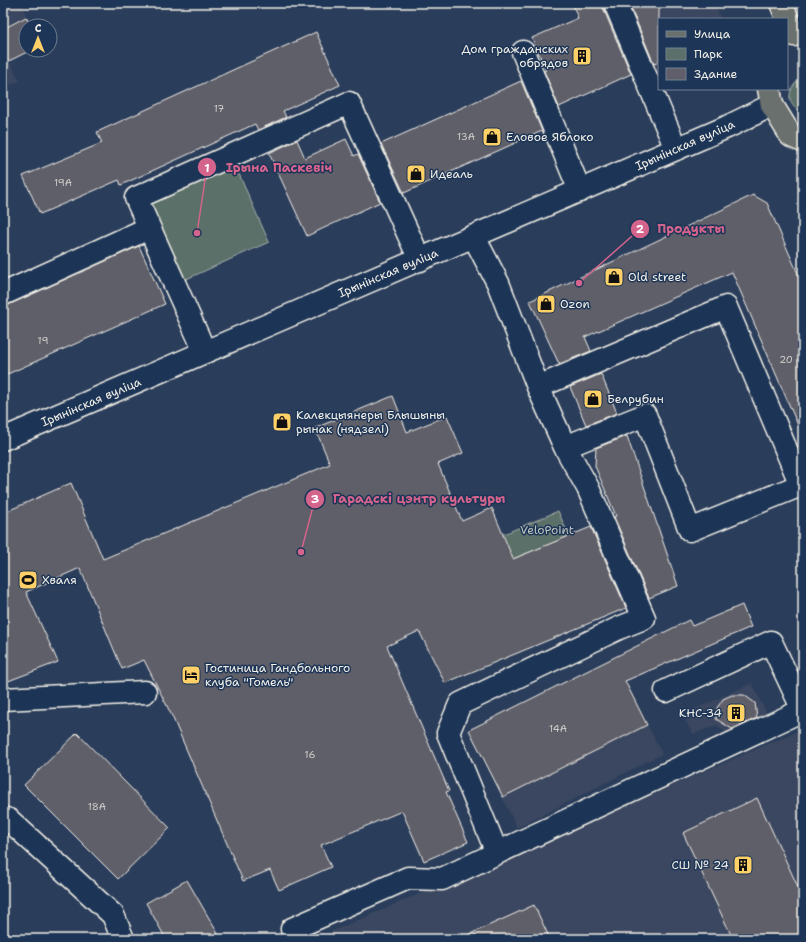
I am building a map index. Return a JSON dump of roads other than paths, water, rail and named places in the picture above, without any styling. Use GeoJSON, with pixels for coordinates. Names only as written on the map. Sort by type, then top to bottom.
{"type":"FeatureCollection","features":[{"type":"Feature","properties":{"kind":"main road"},"geometry":{"type":"LineString","coordinates":[[781,3],[787,18]]}},
{"type":"Feature","properties":{"kind":"main road"},"geometry":{"type":"LineString","coordinates":[[788,20],[795,37]]}},
{"type":"Feature","properties":{"kind":"main road"},"geometry":{"type":"LineString","coordinates":[[770,97],[791,136],[803,141]]}},
{"type":"Feature","properties":{"kind":"street"},"geometry":{"type":"LineString","coordinates":[[615,3],[676,149]]}},
{"type":"Feature","properties":{"kind":"street"},"geometry":{"type":"LineString","coordinates":[[523,52],[580,191]]}},
{"type":"Feature","properties":{"kind":"street","name":"Ірынінская вуліца"},"geometry":{"type":"LineString","coordinates":[[3,439],[727,127],[770,97]]}},
{"type":"Feature","properties":{"kind":"street"},"geometry":{"type":"LineString","coordinates":[[205,352],[136,198],[349,103],[420,260]]}},
{"type":"Feature","properties":{"kind":"street"},"geometry":{"type":"LineString","coordinates":[[3,294],[149,228]]}},
{"type":"Feature","properties":{"kind":"street"},"geometry":{"type":"LineString","coordinates":[[474,237],[498,283],[538,386],[564,447],[588,488],[644,618],[619,628],[460,704],[448,733],[497,853]]}},
{"type":"Feature","properties":{"kind":"street"},"geometry":{"type":"LineString","coordinates":[[538,386],[726,308],[801,485],[690,530],[645,414],[564,447]]}},
{"type":"Feature","properties":{"kind":"street"},"geometry":{"type":"LineString","coordinates":[[292,929],[408,878],[442,879],[803,710],[771,642],[666,691]]}},
{"type":"Feature","properties":{"kind":"street"},"geometry":{"type":"LineString","coordinates":[[3,699],[145,692]]}},
{"type":"Feature","properties":{"kind":"street"},"geometry":{"type":"LineString","coordinates":[[3,818],[9,820],[113,915],[122,939]]}},
{"type":"Feature","properties":{"kind":"place","name":"Дом гражданских обрядов"},"geometry":{"type":"Point","coordinates":[582,56]}},
{"type":"Feature","properties":{"kind":"place","name":"Еловое Яблоко"},"geometry":{"type":"Point","coordinates":[492,137]}},
{"type":"Feature","properties":{"kind":"place","name":"Идеаль"},"geometry":{"type":"Point","coordinates":[416,174]}},
{"type":"Feature","properties":{"kind":"place","name":"Ірына Паскевіч"},"geometry":{"type":"Point","coordinates":[197,233]}},
{"type":"Feature","properties":{"kind":"place","name":"Old street"},"geometry":{"type":"Point","coordinates":[614,277]}},
{"type":"Feature","properties":{"kind":"place","name":"Продукты"},"geometry":{"type":"Point","coordinates":[579,283]}},
{"type":"Feature","properties":{"kind":"place","name":"Ozon"},"geometry":{"type":"Point","coordinates":[546,304]}},
{"type":"Feature","properties":{"kind":"place","name":"Белрубин"},"geometry":{"type":"Point","coordinates":[593,399]}},
{"type":"Feature","properties":{"kind":"place","name":"Калекцыянеры Блышыны рынак (нядзелі)"},"geometry":{"type":"Point","coordinates":[282,422]}},
{"type":"Feature","properties":{"kind":"place","name":"Гарадскі цэнтр культуры"},"geometry":{"type":"Point","coordinates":[301,552]}},
{"type":"Feature","properties":{"kind":"place","name":"Хваля"},"geometry":{"type":"Point","coordinates":[28,580]}},
{"type":"Feature","properties":{"kind":"place","name":"Гостиница Гандбольного клуба \"Гомель\""},"geometry":{"type":"Point","coordinates":[191,675]}},
{"type":"Feature","properties":{"kind":"place","name":"КНС-34"},"geometry":{"type":"Point","coordinates":[736,713]}},
{"type":"Feature","properties":{"kind":"place","name":"СШ № 24"},"geometry":{"type":"Point","coordinates":[743,865]}},
{"type":"Feature","properties":{"kind":"park label","name":"VeloPoint"},"geometry":{"type":"Point","coordinates":[547,530]}}]}
